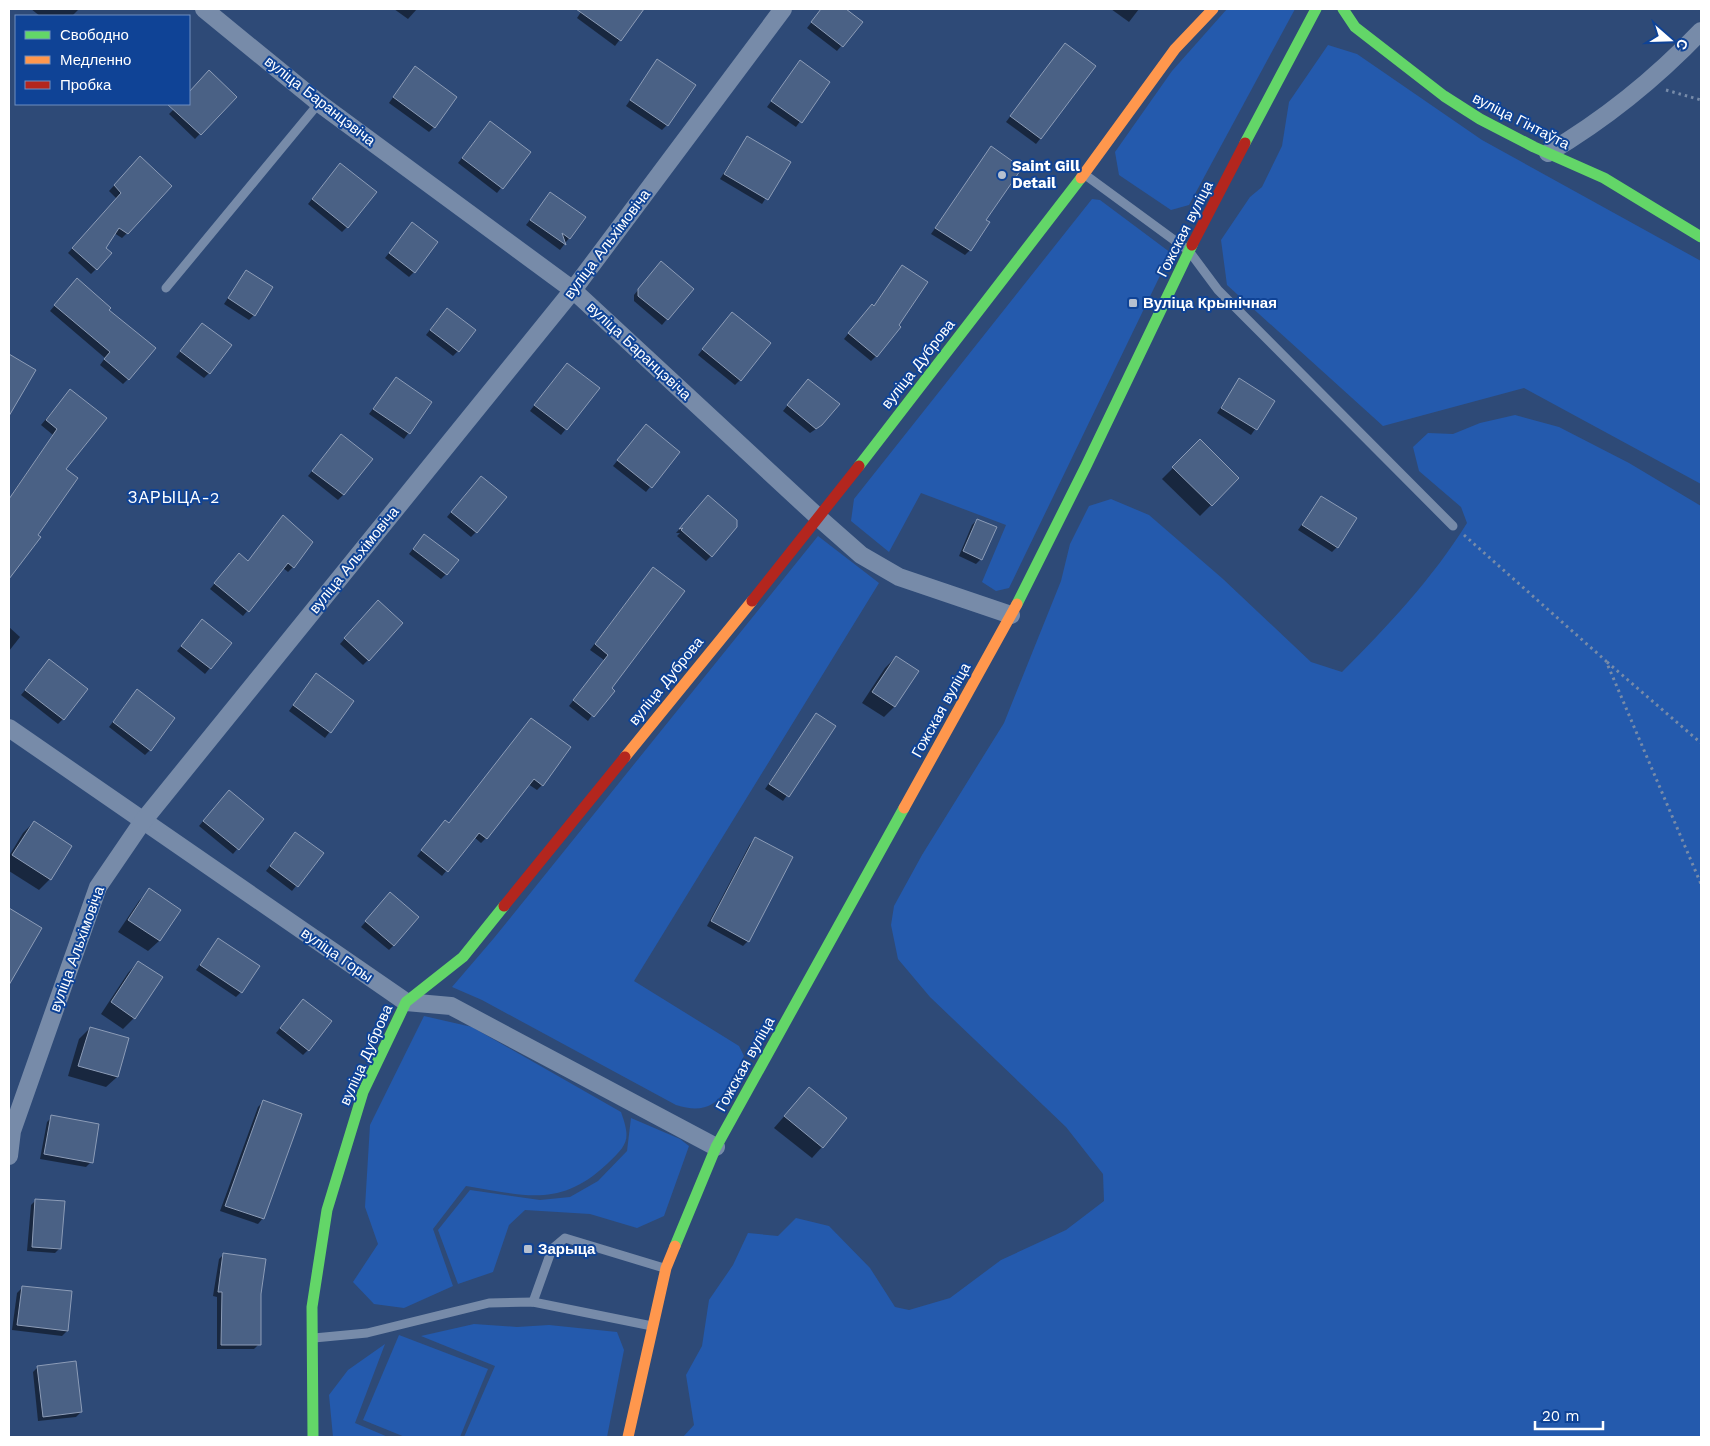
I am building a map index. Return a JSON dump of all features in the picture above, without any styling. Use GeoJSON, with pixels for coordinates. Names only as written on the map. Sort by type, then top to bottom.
{"type":"FeatureCollection","features":[{"type":"Feature","properties":{"kind":"street","name":"вуліца Баранцэвіча"},"geometry":{"type":"LineString","coordinates":[[204,9],[319,103],[573,290],[861,556],[899,577],[1011,615]]}},
{"type":"Feature","properties":{"kind":"street","name":"вуліца Альхімовіча"},"geometry":{"type":"LineString","coordinates":[[9,1156],[12,1132],[98,887],[143,821],[573,290],[783,9]]}},
{"type":"Feature","properties":{"kind":"street","name":"вуліца Дуброва"},"geometry":{"type":"LineString","coordinates":[[313,1437],[312,1307],[327,1210],[363,1092],[406,1002],[463,957],[819,518],[1084,174],[1175,49],[1213,9]]}},
{"type":"Feature","properties":{"kind":"street","name":"Гожская вуліца"},"geometry":{"type":"LineString","coordinates":[[628,1437],[666,1268],[716,1147],[1011,615],[1090,457],[1189,251],[1316,9]]}},
{"type":"Feature","properties":{"kind":"street","name":"вуліца Гінтаўта"},"geometry":{"type":"LineString","coordinates":[[1344,9],[1355,27],[1444,96],[1480,119],[1604,178],[1701,237]]}},
{"type":"Feature","properties":{"kind":"street"},"geometry":{"type":"LineString","coordinates":[[1548,153],[1590,128],[1641,86],[1701,31]]}},
{"type":"Feature","properties":{"kind":"street","name":"вуліца Горы"},"geometry":{"type":"LineString","coordinates":[[9,728],[406,1002],[451,1006],[716,1147]]}},
{"type":"Feature","properties":{"kind":"lane"},"geometry":{"type":"LineString","coordinates":[[166,288],[319,103]]}},
{"type":"Feature","properties":{"kind":"lane"},"geometry":{"type":"LineString","coordinates":[[1084,174],[1189,251],[1218,290],[1454,526]]}},
{"type":"Feature","properties":{"kind":"lane"},"geometry":{"type":"LineString","coordinates":[[533,1302],[552,1248],[565,1238],[666,1268]]}},
{"type":"Feature","properties":{"kind":"lane"},"geometry":{"type":"LineString","coordinates":[[312,1338],[368,1333],[490,1303],[533,1302],[652,1326]]}},
{"type":"Feature","properties":{"kind":"path"},"geometry":{"type":"LineString","coordinates":[[1641,86],[1681,93],[1701,100]]}},
{"type":"Feature","properties":{"kind":"path"},"geometry":{"type":"LineString","coordinates":[[1454,526],[1701,743]]}},
{"type":"Feature","properties":{"kind":"path"},"geometry":{"type":"LineString","coordinates":[[1606,661],[1701,884]]}},
{"type":"Feature","properties":{"kind":"shaded area"},"geometry":{"type":"Polygon","coordinates":[[[1227,9],[1295,9],[1189,205],[1171,210],[1119,175],[1115,152],[1172,71],[1227,9]]]}},
{"type":"Feature","properties":{"kind":"shaded area"},"geometry":{"type":"Polygon","coordinates":[[[1328,45],[1357,54],[1482,140],[1701,261],[1701,484],[1524,388],[1383,426],[1227,285],[1221,240],[1250,197],[1262,187],[1282,146],[1289,102],[1328,45]]]}},
{"type":"Feature","properties":{"kind":"shaded area"},"geometry":{"type":"Polygon","coordinates":[[[1092,199],[1100,200],[1171,253],[1009,588],[996,591],[982,582],[1006,525],[921,493],[889,552],[851,521],[854,499],[1092,199]]]}},
{"type":"Feature","properties":{"kind":"shaded area"},"geometry":{"type":"Polygon","coordinates":[[[1515,415],[1559,427],[1629,463],[1701,506],[1701,1437],[683,1437],[694,1425],[686,1375],[702,1346],[709,1300],[733,1265],[748,1233],[778,1236],[796,1218],[829,1226],[870,1268],[895,1307],[909,1310],[950,1298],[1001,1260],[1066,1230],[1104,1201],[1103,1174],[1066,1127],[930,997],[898,959],[891,925],[894,906],[922,855],[1004,723],[1061,581],[1070,544],[1089,506],[1111,499],[1149,515],[1223,579],[1311,662],[1342,672],[1409,601],[1454,543],[1467,523],[1461,507],[1419,471],[1413,447],[1428,433],[1453,434],[1480,423],[1515,415]]]}},
{"type":"Feature","properties":{"kind":"shaded area"},"geometry":{"type":"Polygon","coordinates":[[[818,536],[879,583],[634,981],[739,1046],[744,1056],[720,1098],[712,1104],[702,1108],[676,1105],[482,1000],[452,987],[494,938],[818,536]]]}},
{"type":"Feature","properties":{"kind":"shaded area"},"geometry":{"type":"Polygon","coordinates":[[[424,1016],[472,1027],[621,1112],[627,1135],[623,1146],[607,1164],[590,1178],[573,1188],[557,1193],[523,1195],[466,1186],[433,1229],[453,1286],[404,1308],[374,1304],[353,1282],[378,1244],[365,1207],[370,1125],[424,1016]]]}},
{"type":"Feature","properties":{"kind":"shaded area"},"geometry":{"type":"Polygon","coordinates":[[[631,1118],[680,1139],[689,1146],[664,1216],[637,1228],[590,1214],[525,1210],[509,1225],[493,1272],[458,1284],[438,1230],[470,1190],[540,1200],[570,1197],[598,1181],[627,1151],[631,1118]]]}},
{"type":"Feature","properties":{"kind":"shaded area"},"geometry":{"type":"Polygon","coordinates":[[[474,1324],[517,1327],[549,1325],[617,1332],[624,1350],[607,1437],[464,1437],[495,1366],[421,1336],[474,1324]]]}},
{"type":"Feature","properties":{"kind":"shaded area"},"geometry":{"type":"Polygon","coordinates":[[[399,1335],[488,1369],[460,1437],[405,1437],[363,1420],[399,1335]]]}},
{"type":"Feature","properties":{"kind":"shaded area"},"geometry":{"type":"Polygon","coordinates":[[[385,1344],[355,1423],[388,1437],[333,1437],[329,1395],[348,1370],[385,1344]]]}},
{"type":"Feature","properties":{"kind":"building"},"geometry":{"type":"Polygon","coordinates":[[[576,9],[644,9],[621,41],[576,9]]]}},
{"type":"Feature","properties":{"kind":"building"},"geometry":{"type":"Polygon","coordinates":[[[821,9],[846,9],[863,22],[843,47],[811,22],[821,9]]]}},
{"type":"Feature","properties":{"kind":"building"},"geometry":{"type":"Polygon","coordinates":[[[1065,43],[1096,66],[1041,139],[1010,116],[1065,43]]]}},
{"type":"Feature","properties":{"kind":"building"},"geometry":{"type":"Polygon","coordinates":[[[657,59],[696,85],[668,126],[630,100],[657,59]]]}},
{"type":"Feature","properties":{"kind":"building"},"geometry":{"type":"Polygon","coordinates":[[[800,60],[830,82],[802,123],[771,101],[800,60]]]}},
{"type":"Feature","properties":{"kind":"building"},"geometry":{"type":"Polygon","coordinates":[[[415,66],[457,97],[435,128],[393,97],[415,66]]]}},
{"type":"Feature","properties":{"kind":"building"},"geometry":{"type":"Polygon","coordinates":[[[209,70],[237,97],[201,135],[168,105],[190,105],[190,91],[209,70]]]}},
{"type":"Feature","properties":{"kind":"building"},"geometry":{"type":"Polygon","coordinates":[[[490,121],[531,152],[503,189],[462,158],[490,121]]]}},
{"type":"Feature","properties":{"kind":"building"},"geometry":{"type":"Polygon","coordinates":[[[747,136],[791,162],[768,200],[724,174],[747,136]]]}},
{"type":"Feature","properties":{"kind":"building"},"geometry":{"type":"Polygon","coordinates":[[[991,146],[1022,168],[986,220],[990,222],[971,251],[935,228],[991,146]]]}},
{"type":"Feature","properties":{"kind":"building"},"geometry":{"type":"Polygon","coordinates":[[[140,156],[172,186],[128,234],[119,228],[106,248],[112,253],[97,270],[72,248],[121,193],[114,185],[140,156]]]}},
{"type":"Feature","properties":{"kind":"building"},"geometry":{"type":"Polygon","coordinates":[[[340,163],[377,192],[348,228],[312,199],[340,163]]]}},
{"type":"Feature","properties":{"kind":"building"},"geometry":{"type":"Polygon","coordinates":[[[550,192],[586,217],[570,239],[562,233],[566,245],[530,220],[550,192]]]}},
{"type":"Feature","properties":{"kind":"building"},"geometry":{"type":"Polygon","coordinates":[[[412,222],[438,242],[415,273],[389,253],[412,222]]]}},
{"type":"Feature","properties":{"kind":"building"},"geometry":{"type":"Polygon","coordinates":[[[661,261],[694,289],[668,320],[638,296],[638,289],[661,261]]]}},
{"type":"Feature","properties":{"kind":"building"},"geometry":{"type":"Polygon","coordinates":[[[902,265],[928,282],[899,325],[901,327],[877,357],[848,333],[872,304],[874,306],[902,265]]]}},
{"type":"Feature","properties":{"kind":"building"},"geometry":{"type":"Polygon","coordinates":[[[246,270],[273,287],[255,316],[228,298],[246,270]]]}},
{"type":"Feature","properties":{"kind":"building"},"geometry":{"type":"Polygon","coordinates":[[[77,278],[111,308],[109,310],[156,348],[129,380],[104,359],[110,352],[54,305],[77,278]]]}},
{"type":"Feature","properties":{"kind":"building"},"geometry":{"type":"Polygon","coordinates":[[[447,308],[476,330],[459,352],[430,330],[447,308]]]}},
{"type":"Feature","properties":{"kind":"building"},"geometry":{"type":"Polygon","coordinates":[[[732,312],[771,343],[741,381],[702,349],[732,312]]]}},
{"type":"Feature","properties":{"kind":"building"},"geometry":{"type":"Polygon","coordinates":[[[202,323],[232,345],[210,374],[180,351],[202,323]]]}},
{"type":"Feature","properties":{"kind":"building"},"geometry":{"type":"Polygon","coordinates":[[[9,354],[36,370],[9,416],[9,354]]]}},
{"type":"Feature","properties":{"kind":"building"},"geometry":{"type":"Polygon","coordinates":[[[567,363],[600,388],[567,430],[534,405],[567,363]]]}},
{"type":"Feature","properties":{"kind":"building"},"geometry":{"type":"Polygon","coordinates":[[[396,377],[432,402],[410,434],[373,409],[396,377]]]}},
{"type":"Feature","properties":{"kind":"building"},"geometry":{"type":"Polygon","coordinates":[[[1239,378],[1275,401],[1257,430],[1221,408],[1239,378]]]}},
{"type":"Feature","properties":{"kind":"building"},"geometry":{"type":"Polygon","coordinates":[[[808,379],[840,404],[822,425],[816,429],[787,405],[808,379]]]}},
{"type":"Feature","properties":{"kind":"building"},"geometry":{"type":"Polygon","coordinates":[[[70,389],[107,418],[66,469],[78,478],[38,535],[41,537],[9,579],[9,499],[57,429],[46,420],[70,389]]]}},
{"type":"Feature","properties":{"kind":"building"},"geometry":{"type":"Polygon","coordinates":[[[646,424],[680,452],[652,488],[617,460],[646,424]]]}},
{"type":"Feature","properties":{"kind":"building"},"geometry":{"type":"Polygon","coordinates":[[[341,434],[373,459],[344,495],[312,471],[341,434]]]}},
{"type":"Feature","properties":{"kind":"building"},"geometry":{"type":"Polygon","coordinates":[[[1200,439],[1239,478],[1212,506],[1172,467],[1200,439]]]}},
{"type":"Feature","properties":{"kind":"building"},"geometry":{"type":"Polygon","coordinates":[[[481,476],[507,497],[477,533],[451,512],[481,476]]]}},
{"type":"Feature","properties":{"kind":"building"},"geometry":{"type":"Polygon","coordinates":[[[708,495],[737,520],[737,527],[712,557],[681,530],[683,528],[679,529],[708,495]]]}},
{"type":"Feature","properties":{"kind":"building"},"geometry":{"type":"Polygon","coordinates":[[[1321,496],[1357,518],[1338,548],[1302,525],[1321,496]]]}},
{"type":"Feature","properties":{"kind":"building"},"geometry":{"type":"Polygon","coordinates":[[[283,515],[313,542],[294,568],[288,563],[249,612],[214,583],[239,553],[248,561],[283,515]]]}},
{"type":"Feature","properties":{"kind":"building"},"geometry":{"type":"Polygon","coordinates":[[[977,519],[997,527],[982,560],[963,551],[977,519]]]}},
{"type":"Feature","properties":{"kind":"building"},"geometry":{"type":"Polygon","coordinates":[[[424,534],[459,560],[447,575],[413,549],[424,534]]]}},
{"type":"Feature","properties":{"kind":"building"},"geometry":{"type":"Polygon","coordinates":[[[653,567],[685,591],[612,688],[615,691],[594,717],[573,700],[608,655],[595,644],[653,567]]]}},
{"type":"Feature","properties":{"kind":"building"},"geometry":{"type":"Polygon","coordinates":[[[378,600],[403,623],[369,661],[344,638],[378,600]]]}},
{"type":"Feature","properties":{"kind":"building"},"geometry":{"type":"Polygon","coordinates":[[[202,619],[232,643],[211,669],[181,646],[202,619]]]}},
{"type":"Feature","properties":{"kind":"building"},"geometry":{"type":"Polygon","coordinates":[[[896,656],[919,671],[895,707],[872,692],[896,656]]]}},
{"type":"Feature","properties":{"kind":"building"},"geometry":{"type":"Polygon","coordinates":[[[49,659],[88,689],[64,720],[25,690],[49,659]]]}},
{"type":"Feature","properties":{"kind":"building"},"geometry":{"type":"Polygon","coordinates":[[[316,673],[354,701],[331,733],[293,705],[316,673]]]}},
{"type":"Feature","properties":{"kind":"building"},"geometry":{"type":"Polygon","coordinates":[[[137,689],[175,718],[151,751],[113,722],[137,689]]]}},
{"type":"Feature","properties":{"kind":"building"},"geometry":{"type":"Polygon","coordinates":[[[816,713],[836,726],[789,797],[769,784],[816,713]]]}},
{"type":"Feature","properties":{"kind":"building"},"geometry":{"type":"Polygon","coordinates":[[[531,718],[571,747],[543,786],[534,779],[487,839],[479,833],[448,872],[421,850],[445,820],[449,823],[531,718]]]}},
{"type":"Feature","properties":{"kind":"building"},"geometry":{"type":"Polygon","coordinates":[[[229,790],[264,819],[239,850],[203,821],[229,790]]]}},
{"type":"Feature","properties":{"kind":"building"},"geometry":{"type":"Polygon","coordinates":[[[34,821],[72,846],[51,880],[12,855],[34,821]]]}},
{"type":"Feature","properties":{"kind":"building"},"geometry":{"type":"Polygon","coordinates":[[[295,832],[324,853],[298,887],[270,866],[295,832]]]}},
{"type":"Feature","properties":{"kind":"building"},"geometry":{"type":"Polygon","coordinates":[[[755,837],[793,857],[749,942],[711,921],[755,837]]]}},
{"type":"Feature","properties":{"kind":"building"},"geometry":{"type":"Polygon","coordinates":[[[149,888],[181,910],[160,941],[128,920],[149,888]]]}},
{"type":"Feature","properties":{"kind":"building"},"geometry":{"type":"Polygon","coordinates":[[[390,892],[419,917],[394,946],[365,921],[390,892]]]}},
{"type":"Feature","properties":{"kind":"building"},"geometry":{"type":"Polygon","coordinates":[[[9,908],[42,928],[9,985],[9,908]]]}},
{"type":"Feature","properties":{"kind":"building"},"geometry":{"type":"Polygon","coordinates":[[[218,938],[260,966],[242,993],[200,965],[218,938]]]}},
{"type":"Feature","properties":{"kind":"building"},"geometry":{"type":"Polygon","coordinates":[[[138,961],[163,977],[135,1019],[111,1002],[138,961]]]}},
{"type":"Feature","properties":{"kind":"building"},"geometry":{"type":"Polygon","coordinates":[[[303,999],[332,1021],[309,1051],[280,1028],[303,999]]]}},
{"type":"Feature","properties":{"kind":"building"},"geometry":{"type":"Polygon","coordinates":[[[90,1027],[129,1038],[118,1077],[78,1066],[90,1027]]]}},
{"type":"Feature","properties":{"kind":"building"},"geometry":{"type":"Polygon","coordinates":[[[809,1087],[847,1118],[823,1148],[784,1116],[809,1087]]]}},
{"type":"Feature","properties":{"kind":"building"},"geometry":{"type":"Polygon","coordinates":[[[263,1100],[302,1114],[264,1219],[225,1206],[263,1100]]]}},
{"type":"Feature","properties":{"kind":"building"},"geometry":{"type":"Polygon","coordinates":[[[51,1115],[99,1124],[93,1163],[44,1154],[51,1115]]]}},
{"type":"Feature","properties":{"kind":"building"},"geometry":{"type":"Polygon","coordinates":[[[35,1199],[65,1201],[61,1249],[32,1247],[35,1199]]]}},
{"type":"Feature","properties":{"kind":"building"},"geometry":{"type":"Polygon","coordinates":[[[223,1253],[266,1259],[261,1294],[261,1345],[221,1345],[222,1292],[218,1292],[223,1253]]]}},
{"type":"Feature","properties":{"kind":"building"},"geometry":{"type":"Polygon","coordinates":[[[22,1286],[72,1291],[68,1331],[17,1325],[22,1286]]]}},
{"type":"Feature","properties":{"kind":"building"},"geometry":{"type":"Polygon","coordinates":[[[76,1361],[82,1412],[43,1417],[37,1366],[76,1361]]]}},
{"type":"Feature","properties":{"kind":"traffic: fast"},"geometry":{"type":"LineString","coordinates":[[1245,143],[1316,9]]}},
{"type":"Feature","properties":{"kind":"traffic: fast"},"geometry":{"type":"LineString","coordinates":[[1343,9],[1355,27],[1444,96],[1480,119],[1534,147],[1604,178],[1701,237]]}},
{"type":"Feature","properties":{"kind":"traffic: fast"},"geometry":{"type":"LineString","coordinates":[[859,466],[1081,178]]}},
{"type":"Feature","properties":{"kind":"traffic: fast"},"geometry":{"type":"LineString","coordinates":[[1017,604],[1086,466],[1192,245]]}},
{"type":"Feature","properties":{"kind":"traffic: fast"},"geometry":{"type":"LineString","coordinates":[[675,1246],[716,1147],[904,808]]}},
{"type":"Feature","properties":{"kind":"traffic: fast"},"geometry":{"type":"LineString","coordinates":[[313,1437],[312,1307],[327,1210],[363,1092],[406,1002],[463,957],[504,906]]}},
{"type":"Feature","properties":{"kind":"traffic: slow"},"geometry":{"type":"LineString","coordinates":[[1081,178],[1175,49],[1213,9]]}},
{"type":"Feature","properties":{"kind":"traffic: slow"},"geometry":{"type":"LineString","coordinates":[[625,757],[752,601]]}},
{"type":"Feature","properties":{"kind":"traffic: slow"},"geometry":{"type":"LineString","coordinates":[[904,808],[1017,604]]}},
{"type":"Feature","properties":{"kind":"traffic: slow"},"geometry":{"type":"LineString","coordinates":[[628,1437],[666,1268],[675,1246]]}},
{"type":"Feature","properties":{"kind":"traffic: jam"},"geometry":{"type":"LineString","coordinates":[[1192,245],[1245,143]]}},
{"type":"Feature","properties":{"kind":"traffic: jam"},"geometry":{"type":"LineString","coordinates":[[752,601],[859,466]]}},
{"type":"Feature","properties":{"kind":"traffic: jam"},"geometry":{"type":"LineString","coordinates":[[504,906],[625,757]]}},
{"type":"Feature","properties":{"kind":"place","name":"Saint Gill Detail"},"geometry":{"type":"Point","coordinates":[1002,175]}},
{"type":"Feature","properties":{"kind":"place","name":"Вуліца Крынічная"},"geometry":{"type":"Point","coordinates":[1133,303]}},
{"type":"Feature","properties":{"kind":"place","name":"Зарыца"},"geometry":{"type":"Point","coordinates":[528,1249]}},
{"type":"Feature","properties":{"kind":"district","name":"ЗАРЫЦА-2"},"geometry":{"type":"Point","coordinates":[174,497]}}]}
